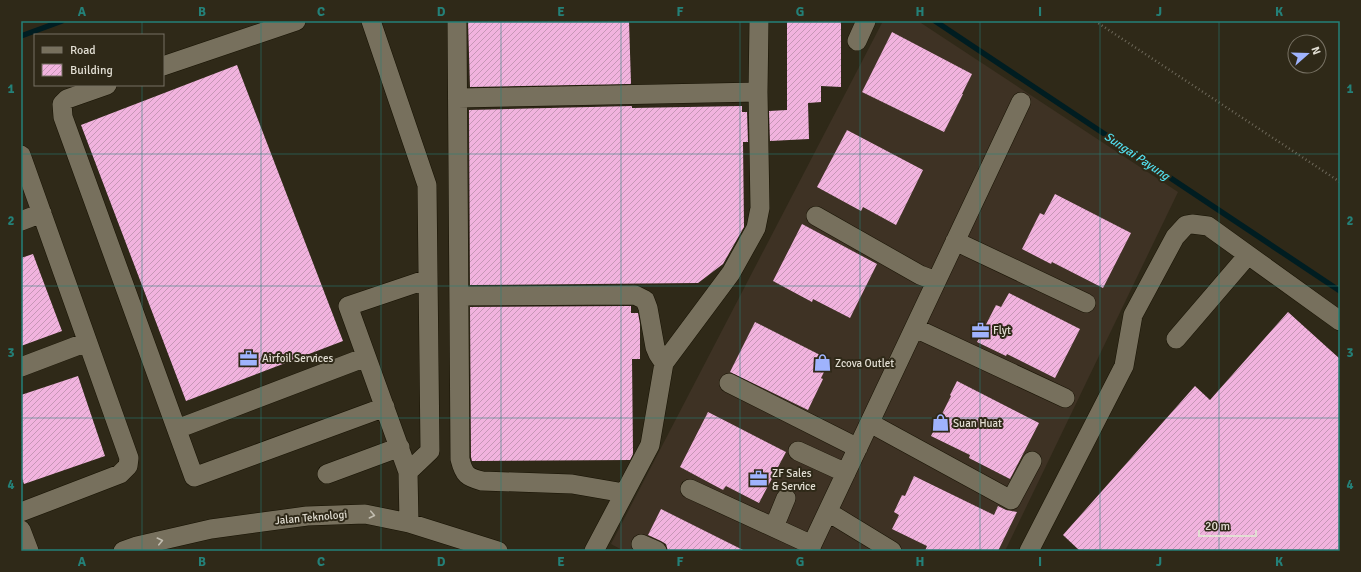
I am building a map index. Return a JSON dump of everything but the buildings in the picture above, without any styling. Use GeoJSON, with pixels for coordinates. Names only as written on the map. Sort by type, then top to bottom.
{"type":"FeatureCollection","features":[{"type":"Feature","properties":{"kind":"street"},"geometry":{"type":"LineString","coordinates":[[164,66],[296,21]]}},
{"type":"Feature","properties":{"kind":"street"},"geometry":{"type":"LineString","coordinates":[[371,21],[427,185],[430,450],[408,472]]}},
{"type":"Feature","properties":{"kind":"street"},"geometry":{"type":"LineString","coordinates":[[457,21],[460,459],[464,472],[470,478],[482,481],[572,484],[624,493]]}},
{"type":"Feature","properties":{"kind":"street"},"geometry":{"type":"LineString","coordinates":[[594,551],[650,445],[664,362],[731,272],[756,228],[760,208],[758,92],[759,21]]}},
{"type":"Feature","properties":{"kind":"street"},"geometry":{"type":"LineString","coordinates":[[857,41],[866,21]]}},
{"type":"Feature","properties":{"kind":"street"},"geometry":{"type":"LineString","coordinates":[[104,86],[67,99],[62,104],[63,117],[194,477],[385,408]]}},
{"type":"Feature","properties":{"kind":"street"},"geometry":{"type":"LineString","coordinates":[[458,98],[758,92]]}},
{"type":"Feature","properties":{"kind":"street"},"geometry":{"type":"LineString","coordinates":[[690,489],[774,527],[810,548],[1021,102]]}},
{"type":"Feature","properties":{"kind":"street"},"geometry":{"type":"LineString","coordinates":[[21,155],[129,458],[128,466],[120,474],[21,512]]}},
{"type":"Feature","properties":{"kind":"street"},"geometry":{"type":"LineString","coordinates":[[21,221],[42,213]]}},
{"type":"Feature","properties":{"kind":"street"},"geometry":{"type":"LineString","coordinates":[[816,216],[920,275],[936,281]]}},
{"type":"Feature","properties":{"kind":"street"},"geometry":{"type":"LineString","coordinates":[[1029,551],[1124,366],[1133,315],[1175,237],[1186,225],[1192,224],[1208,226],[1340,321]]}},
{"type":"Feature","properties":{"kind":"street"},"geometry":{"type":"LineString","coordinates":[[955,242],[1086,303]]}},
{"type":"Feature","properties":{"kind":"street"},"geometry":{"type":"LineString","coordinates":[[1176,339],[1248,255]]}},
{"type":"Feature","properties":{"kind":"street"},"geometry":{"type":"LineString","coordinates":[[409,523],[408,472],[348,306],[428,279]]}},
{"type":"Feature","properties":{"kind":"street"},"geometry":{"type":"LineString","coordinates":[[459,296],[635,295],[645,300],[648,308],[655,347],[664,362]]}},
{"type":"Feature","properties":{"kind":"street"},"geometry":{"type":"LineString","coordinates":[[915,328],[1065,398]]}},
{"type":"Feature","properties":{"kind":"street"},"geometry":{"type":"LineString","coordinates":[[21,367],[87,342]]}},
{"type":"Feature","properties":{"kind":"street"},"geometry":{"type":"LineString","coordinates":[[177,429],[366,357]]}},
{"type":"Feature","properties":{"kind":"street"},"geometry":{"type":"LineString","coordinates":[[729,383],[858,448]]}},
{"type":"Feature","properties":{"kind":"street"},"geometry":{"type":"LineString","coordinates":[[870,423],[1011,500],[1032,461]]}},
{"type":"Feature","properties":{"kind":"street"},"geometry":{"type":"LineString","coordinates":[[327,474],[400,447]]}},
{"type":"Feature","properties":{"kind":"street"},"geometry":{"type":"LineString","coordinates":[[798,451],[846,473]]}},
{"type":"Feature","properties":{"kind":"street"},"geometry":{"type":"LineString","coordinates":[[774,527],[786,498]]}},
{"type":"Feature","properties":{"kind":"street"},"geometry":{"type":"LineString","coordinates":[[828,512],[892,551]]}},
{"type":"Feature","properties":{"kind":"street","name":"Jalan Teknologi"},"geometry":{"type":"LineString","coordinates":[[123,551],[137,546],[211,529],[307,516],[365,514],[409,523],[498,551]]}},
{"type":"Feature","properties":{"kind":"street"},"geometry":{"type":"LineString","coordinates":[[21,530],[29,551]]}},
{"type":"Feature","properties":{"kind":"path"},"geometry":{"type":"LineString","coordinates":[[1095,21],[1340,182]]}},
{"type":"Feature","properties":{"kind":"shaded area"},"geometry":{"type":"Polygon","coordinates":[[[883,21],[918,21],[1178,192],[1005,551],[624,551],[611,544],[883,21]]]}},
{"type":"Feature","properties":{"kind":"waterway","name":"Sungai Payung"},"geometry":{"type":"LineString","coordinates":[[21,36],[62,21]]}},
{"type":"Feature","properties":{"kind":"waterway","name":"Sungai Payung"},"geometry":{"type":"LineString","coordinates":[[935,21],[1340,291]]}},
{"type":"Feature","properties":{"kind":"place","name":"Flyt"},"geometry":{"type":"Point","coordinates":[980,330]}},
{"type":"Feature","properties":{"kind":"place","name":"Airfoil Services"},"geometry":{"type":"Point","coordinates":[249,358]}},
{"type":"Feature","properties":{"kind":"place","name":"Zcova Outlet"},"geometry":{"type":"Point","coordinates":[822,363]}},
{"type":"Feature","properties":{"kind":"place","name":"Suan Huat"},"geometry":{"type":"Point","coordinates":[940,423]}},
{"type":"Feature","properties":{"kind":"place","name":"ZF Sales & Service"},"geometry":{"type":"Point","coordinates":[759,479]}}]}
